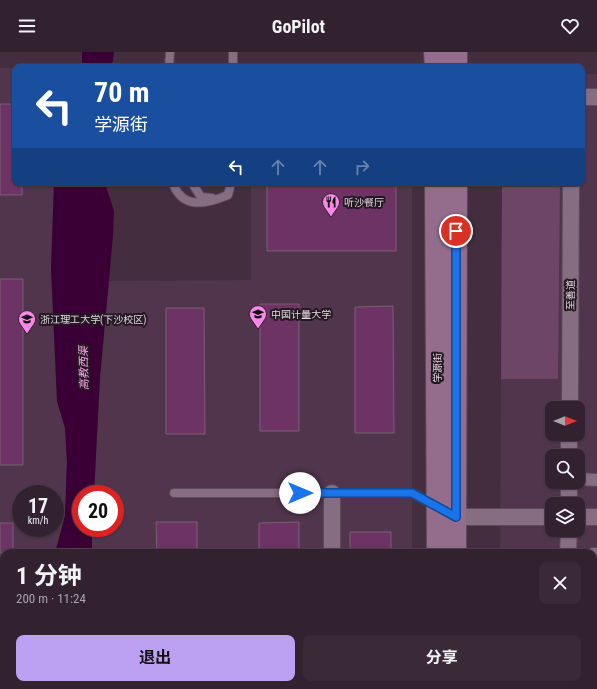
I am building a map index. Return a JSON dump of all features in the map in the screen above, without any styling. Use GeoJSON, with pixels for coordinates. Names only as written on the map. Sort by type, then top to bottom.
{"type":"FeatureCollection","features":[{"type":"Feature","properties":{"kind":"main road"},"geometry":{"type":"LineString","coordinates":[[436,52],[436,64]]}},
{"type":"Feature","properties":{"kind":"main road"},"geometry":{"type":"LineString","coordinates":[[456,52],[456,64]]}},
{"type":"Feature","properties":{"kind":"main road","name":"学源街"},"geometry":{"type":"LineString","coordinates":[[436,186],[447,512],[454,549]]}},
{"type":"Feature","properties":{"kind":"main road","name":"学源街"},"geometry":{"type":"LineString","coordinates":[[439,549],[447,512],[456,186]]}},
{"type":"Feature","properties":{"kind":"street"},"geometry":{"type":"LineString","coordinates":[[585,96],[597,97]]}},
{"type":"Feature","properties":{"kind":"street","name":"至善道"},"geometry":{"type":"LineString","coordinates":[[570,401],[571,186]]}},
{"type":"Feature","properties":{"kind":"street"},"geometry":{"type":"LineString","coordinates":[[585,479],[597,480]]}},
{"type":"Feature","properties":{"kind":"street"},"geometry":{"type":"LineString","coordinates":[[332,493],[332,549]]}},
{"type":"Feature","properties":{"kind":"street"},"geometry":{"type":"LineString","coordinates":[[447,512],[545,517]]}},
{"type":"Feature","properties":{"kind":"street"},"geometry":{"type":"LineString","coordinates":[[585,517],[597,517]]}},
{"type":"Feature","properties":{"kind":"street"},"geometry":{"type":"LineString","coordinates":[[568,549],[569,537]]}},
{"type":"Feature","properties":{"kind":"lane"},"geometry":{"type":"LineString","coordinates":[[169,64],[170,52]]}},
{"type":"Feature","properties":{"kind":"lane"},"geometry":{"type":"LineString","coordinates":[[233,52],[233,64]]}},
{"type":"Feature","properties":{"kind":"lane"},"geometry":{"type":"LineString","coordinates":[[174,186],[176,193],[186,201],[199,203],[228,194],[230,186]]}},
{"type":"Feature","properties":{"kind":"lane"},"geometry":{"type":"LineString","coordinates":[[194,186],[201,196],[218,198]]}},
{"type":"Feature","properties":{"kind":"lane"},"geometry":{"type":"LineString","coordinates":[[174,493],[412,493],[447,512]]}},
{"type":"Feature","properties":{"kind":"shaded area","name":"浙江理工大学(下沙校区)"},"geometry":{"type":"Polygon","coordinates":[[[0,68],[12,68],[12,186],[54,186],[51,268],[57,401],[65,428],[67,461],[64,520],[64,485],[12,485],[12,537],[59,537],[56,549],[0,549],[0,68]]]}},
{"type":"Feature","properties":{"kind":"shaded area"},"geometry":{"type":"Polygon","coordinates":[[[585,74],[597,74],[597,549],[500,549],[502,186],[585,186],[585,74]]]}},
{"type":"Feature","properties":{"kind":"shaded area","name":"中国计量大学"},"geometry":{"type":"Polygon","coordinates":[[[251,186],[412,186],[412,549],[92,549],[92,537],[124,537],[124,485],[94,485],[100,377],[109,281],[251,280],[251,186]]]}},
{"type":"Feature","properties":{"kind":"shaded area"},"geometry":{"type":"Polygon","coordinates":[[[502,186],[560,186],[558,379],[501,379],[502,186]]]}},
{"type":"Feature","properties":{"kind":"water"},"geometry":{"type":"Polygon","coordinates":[[[82,52],[114,52],[112,64],[82,64],[82,52]]]}},
{"type":"Feature","properties":{"kind":"water","name":"高教西渠"},"geometry":{"type":"Polygon","coordinates":[[[54,186],[106,186],[114,211],[100,377],[94,485],[72,485],[72,537],[92,537],[92,549],[56,549],[59,537],[64,537],[67,461],[65,428],[57,401],[51,268],[54,186]]]}},
{"type":"Feature","properties":{"kind":"building"},"geometry":{"type":"Polygon","coordinates":[[[0,104],[12,104],[12,186],[22,186],[22,195],[0,195],[0,104]]]}},
{"type":"Feature","properties":{"kind":"building","name":"听沙餐厅"},"geometry":{"type":"Polygon","coordinates":[[[267,186],[396,186],[396,251],[267,251],[267,186]]]}},
{"type":"Feature","properties":{"kind":"building"},"geometry":{"type":"Polygon","coordinates":[[[0,279],[23,279],[23,465],[0,465],[0,279]]]}},
{"type":"Feature","properties":{"kind":"building"},"geometry":{"type":"Polygon","coordinates":[[[260,304],[299,304],[299,431],[260,431],[260,304]]]}},
{"type":"Feature","properties":{"kind":"building"},"geometry":{"type":"Polygon","coordinates":[[[393,306],[394,433],[355,433],[355,307],[393,306]]]}},
{"type":"Feature","properties":{"kind":"building"},"geometry":{"type":"Polygon","coordinates":[[[166,308],[204,308],[205,434],[166,434],[166,308]]]}},
{"type":"Feature","properties":{"kind":"building"},"geometry":{"type":"Polygon","coordinates":[[[156,522],[197,522],[197,549],[157,549],[156,522]]]}},
{"type":"Feature","properties":{"kind":"building"},"geometry":{"type":"Polygon","coordinates":[[[299,522],[299,549],[259,549],[259,523],[299,522]]]}},
{"type":"Feature","properties":{"kind":"building"},"geometry":{"type":"Polygon","coordinates":[[[0,523],[12,523],[13,549],[0,549],[0,523]]]}},
{"type":"Feature","properties":{"kind":"building"},"geometry":{"type":"Polygon","coordinates":[[[350,532],[391,532],[391,549],[350,549],[350,532]]]}},
{"type":"Feature","properties":{"kind":"place","name":"听沙餐厅"},"geometry":{"type":"Point","coordinates":[331,217]}},
{"type":"Feature","properties":{"kind":"place","name":"中国计量大学"},"geometry":{"type":"Point","coordinates":[258,329]}},
{"type":"Feature","properties":{"kind":"place","name":"浙江理工大学(下沙校区)"},"geometry":{"type":"Point","coordinates":[27,334]}},
{"type":"Feature","properties":{"kind":"route"},"geometry":{"type":"LineString","coordinates":[[300,493],[412,493],[456,517],[456,231]]}}]}
